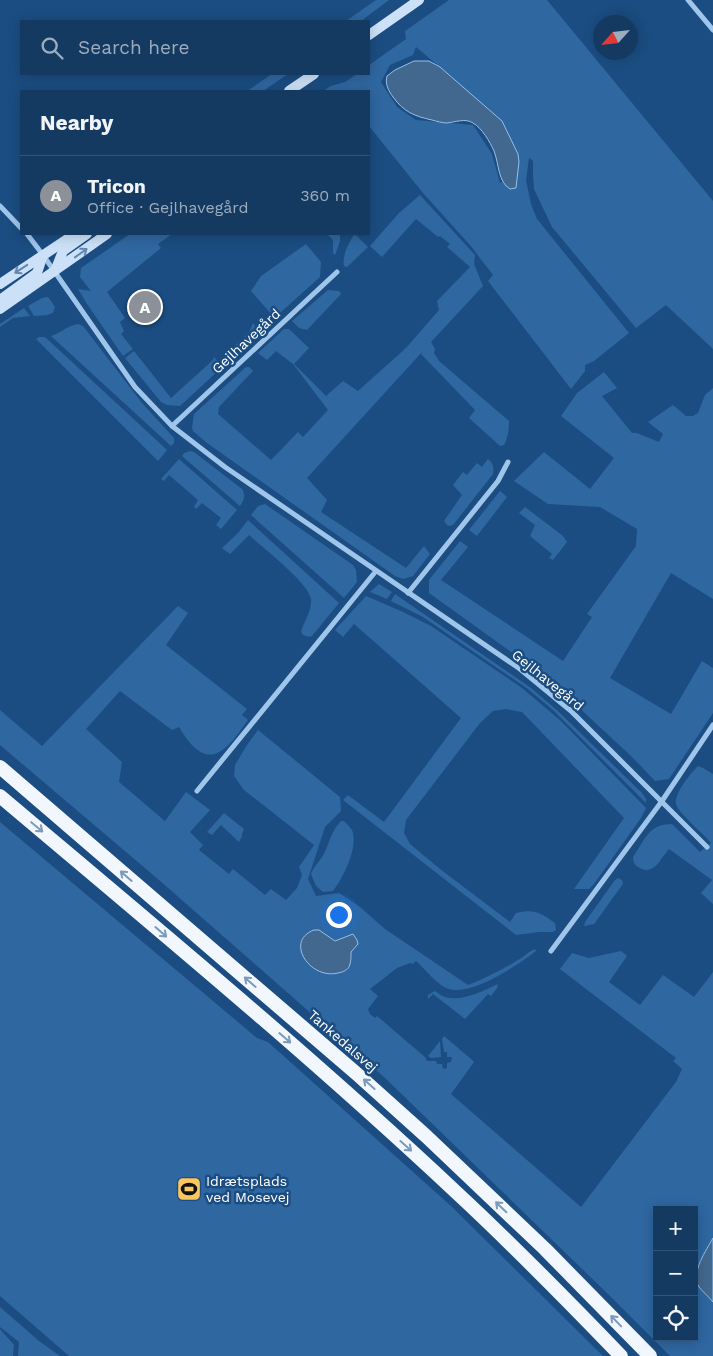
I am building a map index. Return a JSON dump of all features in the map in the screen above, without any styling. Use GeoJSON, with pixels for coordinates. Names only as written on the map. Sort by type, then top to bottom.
{"type":"FeatureCollection","features":[{"type":"Feature","properties":{"kind":"highway","name":"Tankedalsvej"},"geometry":{"type":"LineString","coordinates":[[0,767],[357,1074],[426,1136],[546,1249],[650,1356]]}},
{"type":"Feature","properties":{"kind":"highway"},"geometry":{"type":"LineString","coordinates":[[0,796],[335,1082],[458,1193],[621,1356]]}},
{"type":"Feature","properties":{"kind":"main road"},"geometry":{"type":"LineString","coordinates":[[370,34],[419,0]]}},
{"type":"Feature","properties":{"kind":"main road"},"geometry":{"type":"LineString","coordinates":[[290,90],[313,75]]}},
{"type":"Feature","properties":{"kind":"main road"},"geometry":{"type":"LineString","coordinates":[[0,284],[73,235]]}},
{"type":"Feature","properties":{"kind":"main road"},"geometry":{"type":"LineString","coordinates":[[54,272],[63,250],[86,235]]}},
{"type":"Feature","properties":{"kind":"main road"},"geometry":{"type":"LineString","coordinates":[[0,309],[106,235]]}},
{"type":"Feature","properties":{"kind":"main road"},"geometry":{"type":"LineString","coordinates":[[0,300],[37,273],[43,255]]}},
{"type":"Feature","properties":{"kind":"street"},"geometry":{"type":"LineString","coordinates":[[688,0],[713,30]]}},
{"type":"Feature","properties":{"kind":"street"},"geometry":{"type":"LineString","coordinates":[[0,206],[20,227]]}},
{"type":"Feature","properties":{"kind":"street","name":"Gejlhavegård"},"geometry":{"type":"LineString","coordinates":[[28,235],[135,387],[172,426],[225,468],[520,669],[571,711],[707,847]]}},
{"type":"Feature","properties":{"kind":"street","name":"Gejlhavegård"},"geometry":{"type":"LineString","coordinates":[[172,426],[337,272]]}},
{"type":"Feature","properties":{"kind":"street"},"geometry":{"type":"LineString","coordinates":[[408,593],[498,482],[508,462]]}},
{"type":"Feature","properties":{"kind":"street"},"geometry":{"type":"LineString","coordinates":[[197,791],[376,571]]}},
{"type":"Feature","properties":{"kind":"street"},"geometry":{"type":"LineString","coordinates":[[552,951],[662,801],[713,725]]}},
{"type":"Feature","properties":{"kind":"shaded area"},"geometry":{"type":"Polygon","coordinates":[[[376,0],[389,0],[362,20],[347,20],[376,0]]]}},
{"type":"Feature","properties":{"kind":"shaded area"},"geometry":{"type":"Polygon","coordinates":[[[449,0],[547,0],[593,56],[593,60],[597,60],[713,201],[713,349],[666,305],[636,328],[552,227],[534,189],[533,161],[529,158],[526,180],[531,204],[537,219],[629,333],[594,361],[585,365],[585,371],[571,389],[488,281],[493,275],[470,245],[423,193],[370,127],[370,90],[325,90],[345,82],[356,75],[370,75],[370,64],[406,39],[405,31],[449,0]],[[416,47],[413,55],[390,65],[381,82],[397,107],[416,120],[473,125],[492,154],[500,183],[502,182],[506,186],[517,150],[488,108],[478,102],[416,47]]]}},
{"type":"Feature","properties":{"kind":"shaded area"},"geometry":{"type":"Polygon","coordinates":[[[414,61],[429,61],[440,67],[502,121],[518,154],[516,188],[510,189],[503,182],[492,147],[476,125],[467,121],[445,123],[420,117],[405,110],[397,102],[387,87],[387,76],[414,61]]]}},
{"type":"Feature","properties":{"kind":"shaded area"},"geometry":{"type":"Polygon","coordinates":[[[271,75],[287,75],[264,90],[248,90],[271,75]]]}},
{"type":"Feature","properties":{"kind":"shaded area"},"geometry":{"type":"Polygon","coordinates":[[[420,195],[475,255],[474,264],[483,286],[431,342],[435,349],[434,353],[439,361],[509,421],[506,440],[504,445],[500,446],[469,418],[475,410],[421,354],[423,351],[307,478],[327,500],[321,512],[406,568],[424,546],[430,554],[413,576],[403,579],[395,576],[207,443],[192,428],[194,414],[246,367],[249,367],[253,371],[219,407],[218,414],[271,460],[298,432],[303,437],[328,410],[293,364],[276,351],[267,360],[258,353],[284,329],[289,329],[309,348],[294,364],[326,396],[343,381],[358,391],[406,348],[439,310],[437,301],[470,267],[447,247],[450,244],[416,219],[382,257],[370,246],[399,213],[420,195]]]}},
{"type":"Feature","properties":{"kind":"shaded area"},"geometry":{"type":"Polygon","coordinates":[[[129,235],[171,235],[158,244],[161,248],[107,292],[125,318],[120,322],[124,331],[121,334],[133,349],[123,356],[78,289],[91,291],[80,277],[81,268],[129,235]]]}},
{"type":"Feature","properties":{"kind":"shaded area"},"geometry":{"type":"Polygon","coordinates":[[[328,235],[340,235],[335,255],[333,253],[333,240],[328,235]]]}},
{"type":"Feature","properties":{"kind":"shaded area"},"geometry":{"type":"Polygon","coordinates":[[[354,235],[368,247],[347,267],[344,266],[345,254],[354,235]]]}},
{"type":"Feature","properties":{"kind":"shaded area"},"geometry":{"type":"Polygon","coordinates":[[[306,244],[321,262],[320,277],[281,312],[272,315],[251,291],[261,276],[306,244]]]}},
{"type":"Feature","properties":{"kind":"shaded area"},"geometry":{"type":"Polygon","coordinates":[[[328,290],[339,291],[341,294],[307,330],[299,328],[292,321],[328,290]]]}},
{"type":"Feature","properties":{"kind":"shaded area"},"geometry":{"type":"Polygon","coordinates":[[[48,297],[55,307],[53,313],[34,316],[28,306],[42,298],[48,297]]]}},
{"type":"Feature","properties":{"kind":"shaded area"},"geometry":{"type":"Polygon","coordinates":[[[24,308],[30,316],[13,318],[0,327],[0,324],[24,308]]]}},
{"type":"Feature","properties":{"kind":"shaded area"},"geometry":{"type":"Polygon","coordinates":[[[253,323],[258,329],[255,336],[236,355],[232,355],[229,351],[249,332],[253,323]]]}},
{"type":"Feature","properties":{"kind":"shaded area"},"geometry":{"type":"Polygon","coordinates":[[[78,324],[83,326],[142,403],[174,438],[174,443],[171,446],[51,336],[78,324]]]}},
{"type":"Feature","properties":{"kind":"shaded area"},"geometry":{"type":"Polygon","coordinates":[[[45,337],[167,450],[158,461],[36,339],[45,337]]]}},
{"type":"Feature","properties":{"kind":"shaded area"},"geometry":{"type":"Polygon","coordinates":[[[134,351],[171,398],[214,357],[218,363],[219,370],[180,406],[167,405],[161,402],[125,358],[134,351]]]}},
{"type":"Feature","properties":{"kind":"shaded area"},"geometry":{"type":"Polygon","coordinates":[[[604,372],[617,388],[602,396],[632,433],[637,433],[659,442],[663,434],[648,422],[673,405],[686,416],[693,416],[698,413],[705,395],[713,388],[713,599],[671,573],[610,678],[671,714],[702,661],[713,668],[713,713],[669,779],[655,781],[546,677],[429,593],[429,580],[460,541],[468,547],[441,580],[563,661],[592,617],[587,614],[636,546],[637,529],[600,507],[548,504],[514,481],[544,452],[590,489],[614,458],[561,416],[577,393],[604,372]]]}},
{"type":"Feature","properties":{"kind":"shaded area"},"geometry":{"type":"Polygon","coordinates":[[[190,451],[194,452],[242,489],[244,498],[240,506],[182,456],[190,451]]]}},
{"type":"Feature","properties":{"kind":"shaded area"},"geometry":{"type":"Polygon","coordinates":[[[179,459],[237,510],[221,529],[216,525],[221,518],[202,503],[196,509],[194,507],[198,500],[169,475],[164,481],[161,479],[179,459]]]}},
{"type":"Feature","properties":{"kind":"shaded area"},"geometry":{"type":"Polygon","coordinates":[[[488,459],[493,465],[493,474],[453,525],[448,526],[444,521],[462,495],[453,485],[463,472],[467,475],[477,463],[482,467],[488,459]]]}},
{"type":"Feature","properties":{"kind":"shaded area"},"geometry":{"type":"Polygon","coordinates":[[[500,491],[507,497],[477,536],[469,530],[500,491]]]}},
{"type":"Feature","properties":{"kind":"shaded area"},"geometry":{"type":"Polygon","coordinates":[[[265,504],[353,565],[356,570],[357,582],[344,598],[251,515],[258,506],[265,504]]]}},
{"type":"Feature","properties":{"kind":"shaded area"},"geometry":{"type":"Polygon","coordinates":[[[525,507],[563,536],[567,542],[553,560],[549,558],[552,554],[530,536],[535,525],[519,513],[525,507]]]}},
{"type":"Feature","properties":{"kind":"shaded area"},"geometry":{"type":"Polygon","coordinates":[[[248,520],[339,603],[312,636],[303,635],[301,632],[309,612],[311,599],[308,592],[294,575],[249,535],[230,554],[222,548],[238,533],[248,520]]]}},
{"type":"Feature","properties":{"kind":"shaded area"},"geometry":{"type":"Polygon","coordinates":[[[379,584],[392,592],[387,599],[370,592],[379,584]]]}},
{"type":"Feature","properties":{"kind":"shaded area"},"geometry":{"type":"Polygon","coordinates":[[[395,594],[531,688],[559,712],[642,793],[646,803],[553,710],[528,689],[423,617],[391,601],[395,594]]]}},
{"type":"Feature","properties":{"kind":"shaded area"},"geometry":{"type":"Polygon","coordinates":[[[366,596],[431,626],[522,688],[561,721],[646,808],[641,818],[594,884],[589,889],[574,889],[624,818],[522,712],[506,709],[493,711],[480,723],[406,820],[404,833],[410,844],[440,869],[510,922],[516,913],[537,912],[555,923],[556,930],[553,932],[516,935],[343,800],[348,795],[384,822],[461,718],[354,624],[343,637],[335,630],[366,596]]]}},
{"type":"Feature","properties":{"kind":"shaded area"},"geometry":{"type":"Polygon","coordinates":[[[178,606],[188,613],[166,645],[247,709],[242,715],[248,720],[225,748],[210,755],[192,745],[179,727],[172,730],[120,691],[86,729],[122,762],[119,782],[165,821],[186,792],[210,810],[190,832],[203,845],[199,850],[229,874],[233,869],[265,895],[271,889],[286,900],[297,888],[302,875],[299,867],[314,845],[244,790],[234,776],[235,765],[258,730],[340,797],[341,811],[325,827],[308,879],[316,896],[339,893],[360,907],[385,929],[468,985],[488,977],[535,949],[536,951],[507,971],[482,984],[459,990],[449,989],[440,984],[416,961],[413,964],[410,963],[397,968],[370,989],[378,996],[368,1009],[370,1014],[375,1018],[377,1016],[425,1057],[427,1061],[436,1061],[437,1064],[442,1064],[443,1069],[447,1068],[447,1063],[451,1062],[452,1057],[447,1057],[447,1052],[444,1052],[442,1039],[444,1036],[471,1059],[474,1062],[451,1094],[581,1207],[676,1082],[682,1069],[673,1061],[676,1058],[560,969],[572,953],[589,958],[621,951],[627,956],[609,982],[640,1005],[663,975],[694,997],[713,972],[713,1356],[670,1356],[655,1341],[698,1341],[698,1206],[653,1206],[653,1339],[385,1078],[159,880],[0,745],[0,710],[42,746],[178,606]]]}},
{"type":"Feature","properties":{"kind":"shaded area"},"geometry":{"type":"Polygon","coordinates":[[[698,766],[713,774],[713,904],[701,893],[712,880],[669,849],[656,866],[648,870],[638,867],[633,859],[648,834],[657,827],[664,825],[672,824],[700,852],[711,843],[682,813],[676,804],[680,789],[698,766]]]}},
{"type":"Feature","properties":{"kind":"shaded area"},"geometry":{"type":"Polygon","coordinates":[[[224,813],[244,829],[239,842],[221,825],[212,835],[207,832],[224,813]]]}},
{"type":"Feature","properties":{"kind":"shaded area"},"geometry":{"type":"Polygon","coordinates":[[[341,821],[344,821],[352,830],[354,837],[352,853],[333,891],[323,892],[316,886],[311,874],[341,821]]]}},
{"type":"Feature","properties":{"kind":"shaded area","name":"Idrætsplads ved Mosevej"},"geometry":{"type":"Polygon","coordinates":[[[0,822],[257,1038],[268,1042],[451,1206],[603,1356],[69,1356],[0,1296],[0,822]]]}},
{"type":"Feature","properties":{"kind":"shaded area"},"geometry":{"type":"Polygon","coordinates":[[[618,878],[622,880],[623,884],[594,924],[584,926],[585,922],[618,878]]]}},
{"type":"Feature","properties":{"kind":"shaded area"},"geometry":{"type":"Polygon","coordinates":[[[314,930],[319,930],[335,941],[353,934],[358,944],[351,952],[350,963],[347,969],[340,973],[328,974],[318,971],[304,958],[301,942],[305,935],[314,930]]]}},
{"type":"Feature","properties":{"kind":"shaded area"},"geometry":{"type":"Polygon","coordinates":[[[498,984],[491,996],[488,994],[465,1019],[433,994],[428,999],[428,995],[435,991],[445,997],[458,998],[472,995],[498,984]]]}},
{"type":"Feature","properties":{"kind":"shaded area"},"geometry":{"type":"Polygon","coordinates":[[[440,1041],[441,1057],[431,1058],[428,1056],[440,1041]]]}},
{"type":"Feature","properties":{"kind":"shaded area"},"geometry":{"type":"Polygon","coordinates":[[[713,1238],[713,1302],[698,1284],[698,1268],[713,1238]]]}},
{"type":"Feature","properties":{"kind":"shaded area"},"geometry":{"type":"Polygon","coordinates":[[[0,1307],[39,1341],[60,1356],[18,1356],[19,1342],[0,1327],[0,1307]]]}},
{"type":"Feature","properties":{"kind":"shaded area"},"geometry":{"type":"Polygon","coordinates":[[[0,1329],[14,1345],[13,1356],[0,1356],[0,1329]]]}},
{"type":"Feature","properties":{"kind":"place","name":"Tricon"},"geometry":{"type":"Point","coordinates":[145,307]}},
{"type":"Feature","properties":{"kind":"place","name":"Idrætsplads ved Mosevej"},"geometry":{"type":"Point","coordinates":[189,1189]}}]}
